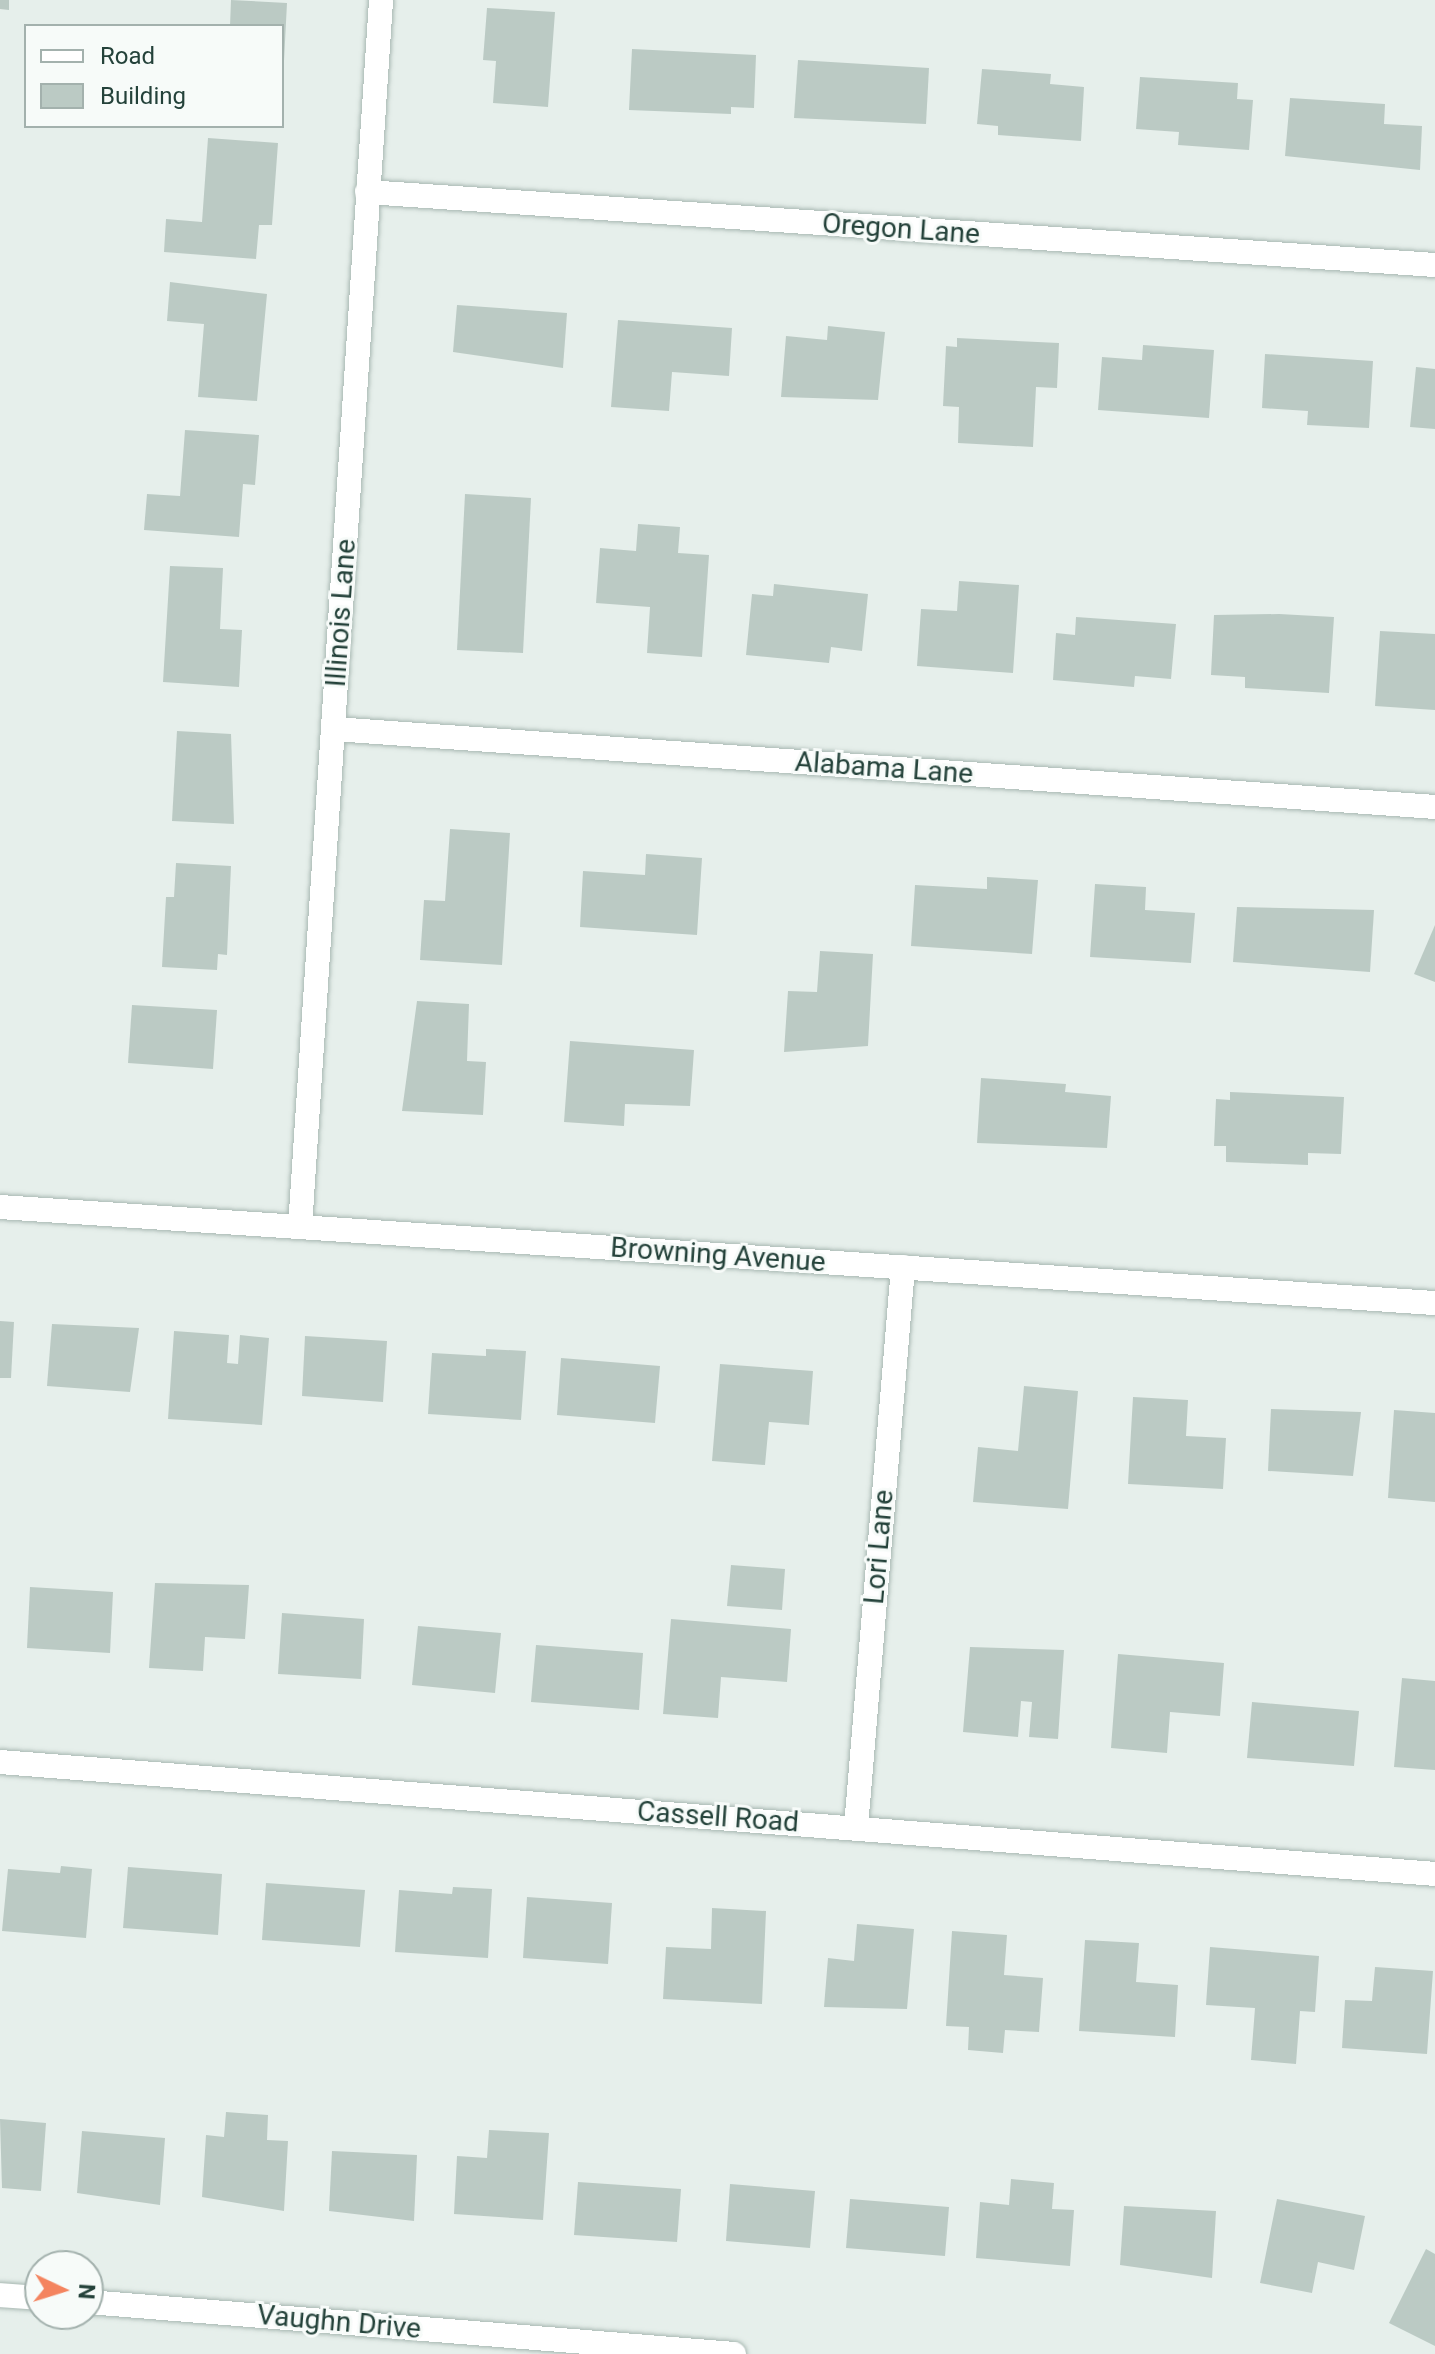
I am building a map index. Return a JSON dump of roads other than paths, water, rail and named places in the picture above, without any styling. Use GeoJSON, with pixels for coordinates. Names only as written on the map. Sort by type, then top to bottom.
{"type":"FeatureCollection","features":[{"type":"Feature","properties":{"kind":"street","name":"Illinois Lane"},"geometry":{"type":"LineString","coordinates":[[300,1227],[381,0]]}},
{"type":"Feature","properties":{"kind":"street","name":"Oregon Lane"},"geometry":{"type":"LineString","coordinates":[[367,192],[1435,265]]}},
{"type":"Feature","properties":{"kind":"street","name":"Alabama Lane"},"geometry":{"type":"LineString","coordinates":[[334,729],[1435,807]]}},
{"type":"Feature","properties":{"kind":"street","name":"Browning Avenue"},"geometry":{"type":"LineString","coordinates":[[0,1207],[1435,1303]]}},
{"type":"Feature","properties":{"kind":"street","name":"Lori Lane"},"geometry":{"type":"LineString","coordinates":[[856,1827],[903,1267]]}},
{"type":"Feature","properties":{"kind":"street","name":"Cassell Road"},"geometry":{"type":"LineString","coordinates":[[0,1762],[1435,1874]]}},
{"type":"Feature","properties":{"kind":"street"},"geometry":{"type":"LineString","coordinates":[[0,2295],[24,2297]]}},
{"type":"Feature","properties":{"kind":"street","name":"Vaughn Drive"},"geometry":{"type":"LineString","coordinates":[[104,2303],[734,2354]]}}]}
